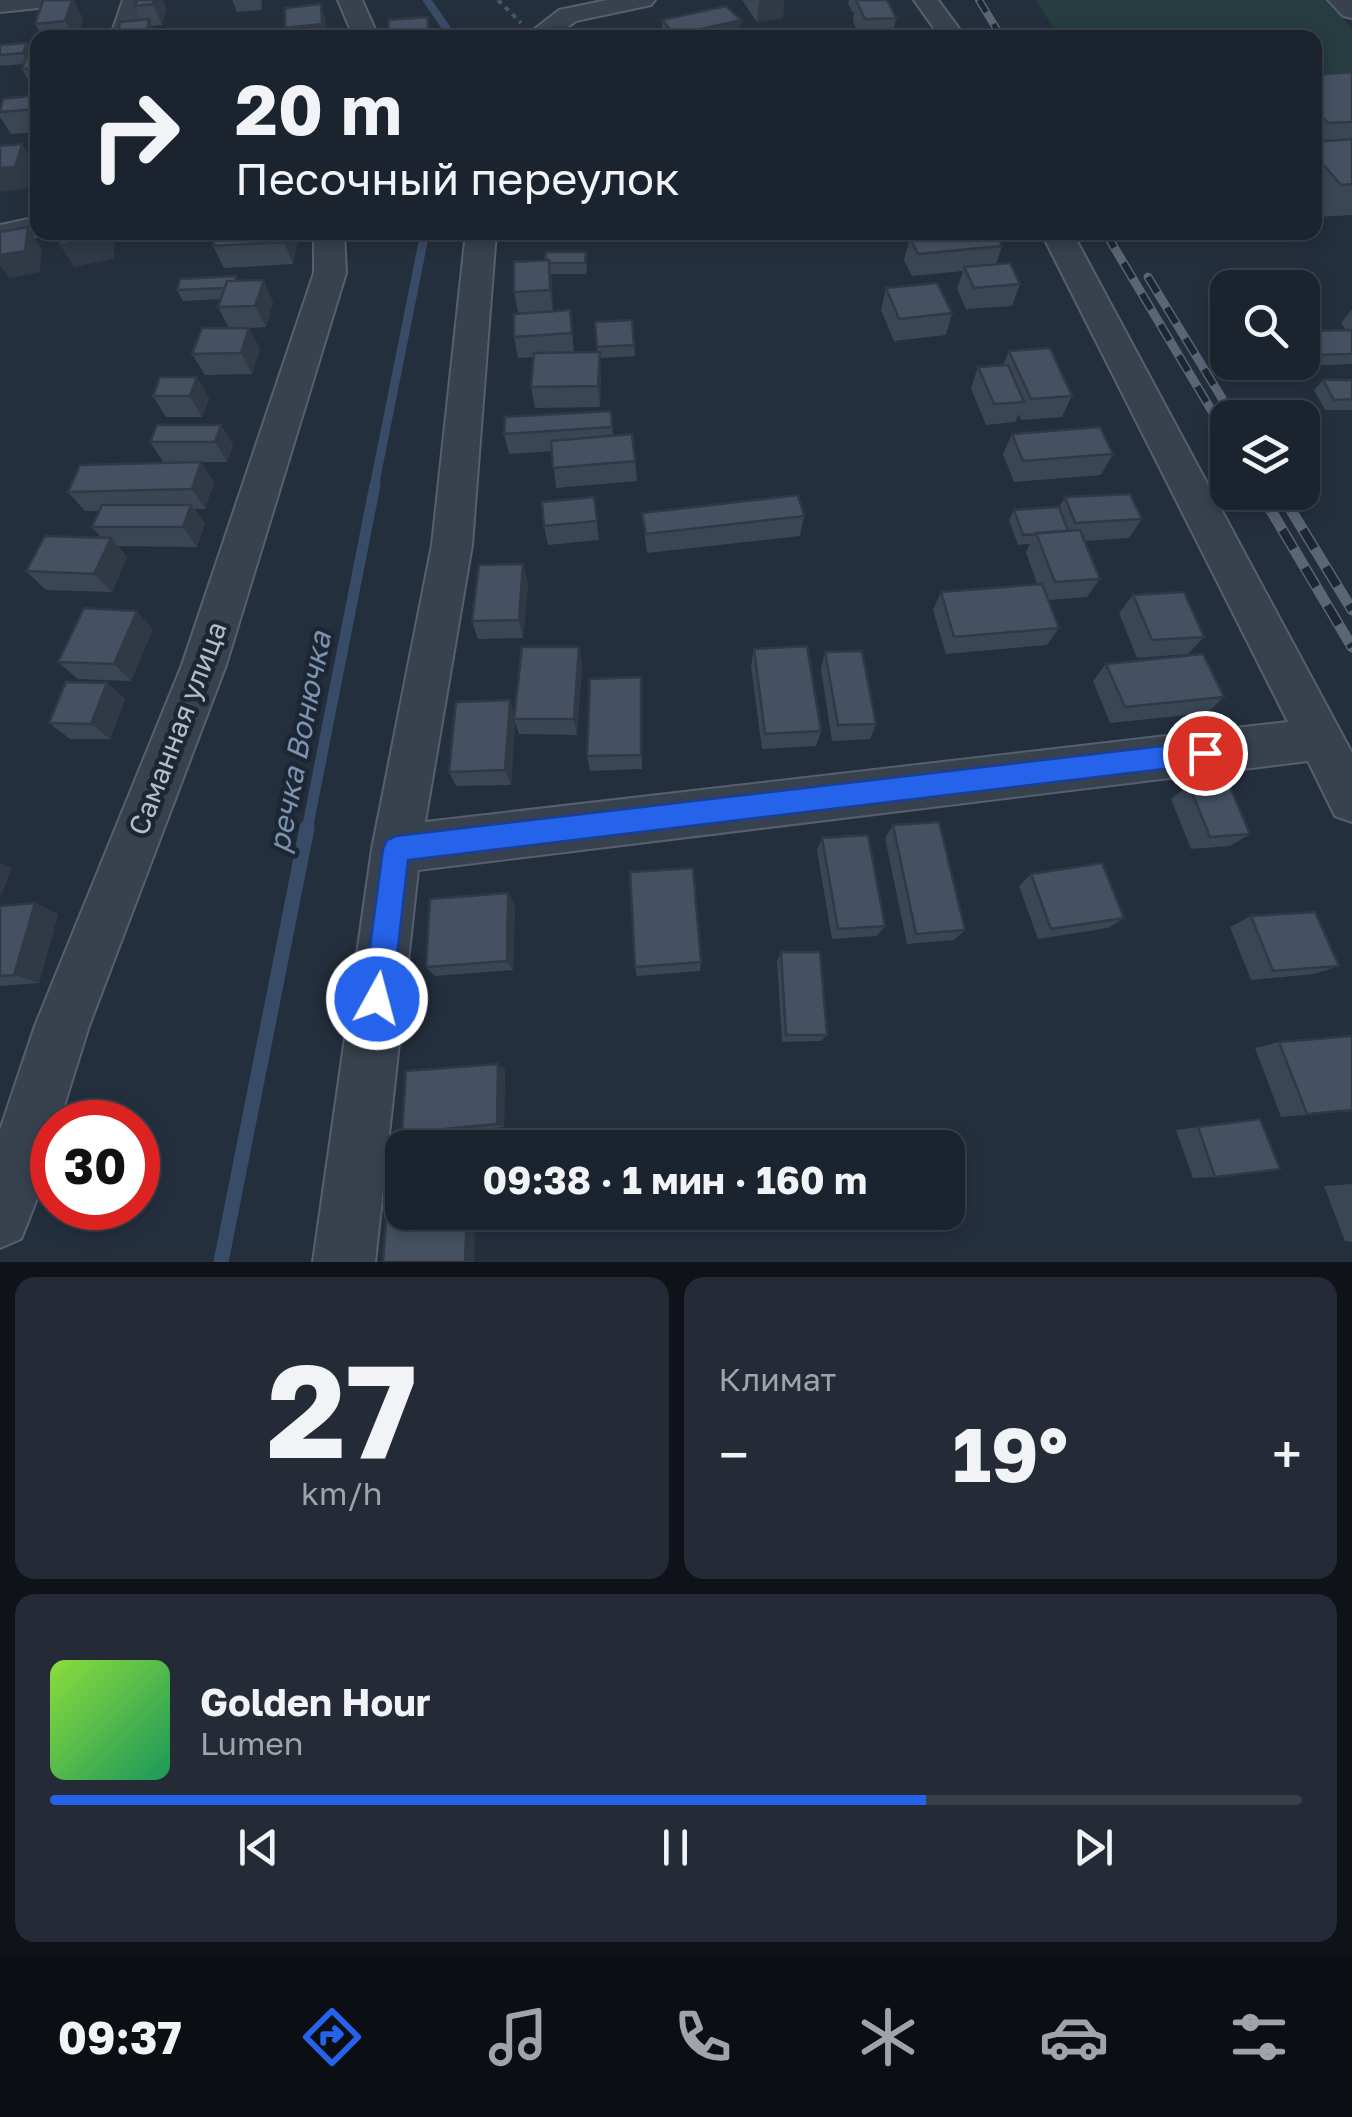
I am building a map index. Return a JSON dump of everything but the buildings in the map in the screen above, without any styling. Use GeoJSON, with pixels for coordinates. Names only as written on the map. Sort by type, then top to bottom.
{"type":"FeatureCollection","features":[{"type":"Feature","properties":{"kind":"street"},"geometry":{"type":"LineString","coordinates":[[1,7],[48,0]]}},
{"type":"Feature","properties":{"kind":"street"},"geometry":{"type":"LineString","coordinates":[[125,30],[135,0]]}},
{"type":"Feature","properties":{"kind":"street"},"geometry":{"type":"LineString","coordinates":[[350,0],[363,30]]}},
{"type":"Feature","properties":{"kind":"street"},"geometry":{"type":"LineString","coordinates":[[546,30],[568,15],[643,0]]}},
{"type":"Feature","properties":{"kind":"street"},"geometry":{"type":"LineString","coordinates":[[926,0],[948,30]]}},
{"type":"Feature","properties":{"kind":"street"},"geometry":{"type":"LineString","coordinates":[[1340,0],[1352,11]]}},
{"type":"Feature","properties":{"kind":"street"},"geometry":{"type":"LineString","coordinates":[[0,234],[30,228]]}},
{"type":"Feature","properties":{"kind":"street","name":"Саманная улица"},"geometry":{"type":"LineString","coordinates":[[0,1218],[62,1026],[204,664],[330,273],[329,240]]}},
{"type":"Feature","properties":{"kind":"street"},"geometry":{"type":"LineString","coordinates":[[344,1262],[396,849],[452,545],[480,240]]}},
{"type":"Feature","properties":{"kind":"street"},"geometry":{"type":"LineString","coordinates":[[1060,240],[1352,800]]}},
{"type":"Feature","properties":{"kind":"street"},"geometry":{"type":"LineString","coordinates":[[396,849],[1320,739]]}},
{"type":"Feature","properties":{"kind":"green space"},"geometry":{"type":"Polygon","coordinates":[[[1035,0],[1325,0],[1352,28],[1352,73],[1322,79],[1322,30],[1055,30],[1035,0]]]}},
{"type":"Feature","properties":{"kind":"waterway","name":"речка Вонючка"},"geometry":{"type":"LineString","coordinates":[[427,0],[448,30]]}},
{"type":"Feature","properties":{"kind":"waterway","name":"речка Вонючка"},"geometry":{"type":"LineString","coordinates":[[374,487],[423,240]]}},
{"type":"Feature","properties":{"kind":"waterway","name":"речка Вонючка"},"geometry":{"type":"LineString","coordinates":[[307,830],[375,485]]}},
{"type":"Feature","properties":{"kind":"waterway","name":"речка Вонючка"},"geometry":{"type":"LineString","coordinates":[[221,1262],[307,828]]}},
{"type":"Feature","properties":{"kind":"railway"},"geometry":{"type":"LineString","coordinates":[[979,0],[997,30]]}},
{"type":"Feature","properties":{"kind":"railway"},"geometry":{"type":"LineString","coordinates":[[1110,240],[1210,408]]}},
{"type":"Feature","properties":{"kind":"railway"},"geometry":{"type":"LineString","coordinates":[[1148,277],[1223,400]]}},
{"type":"Feature","properties":{"kind":"railway"},"geometry":{"type":"LineString","coordinates":[[1271,510],[1352,647]]}},
{"type":"Feature","properties":{"kind":"railway"},"geometry":{"type":"LineString","coordinates":[[1291,510],[1352,610]]}},
{"type":"Feature","properties":{"kind":"route"},"geometry":{"type":"LineString","coordinates":[[377,999],[396,849],[1205,753]]}}]}
